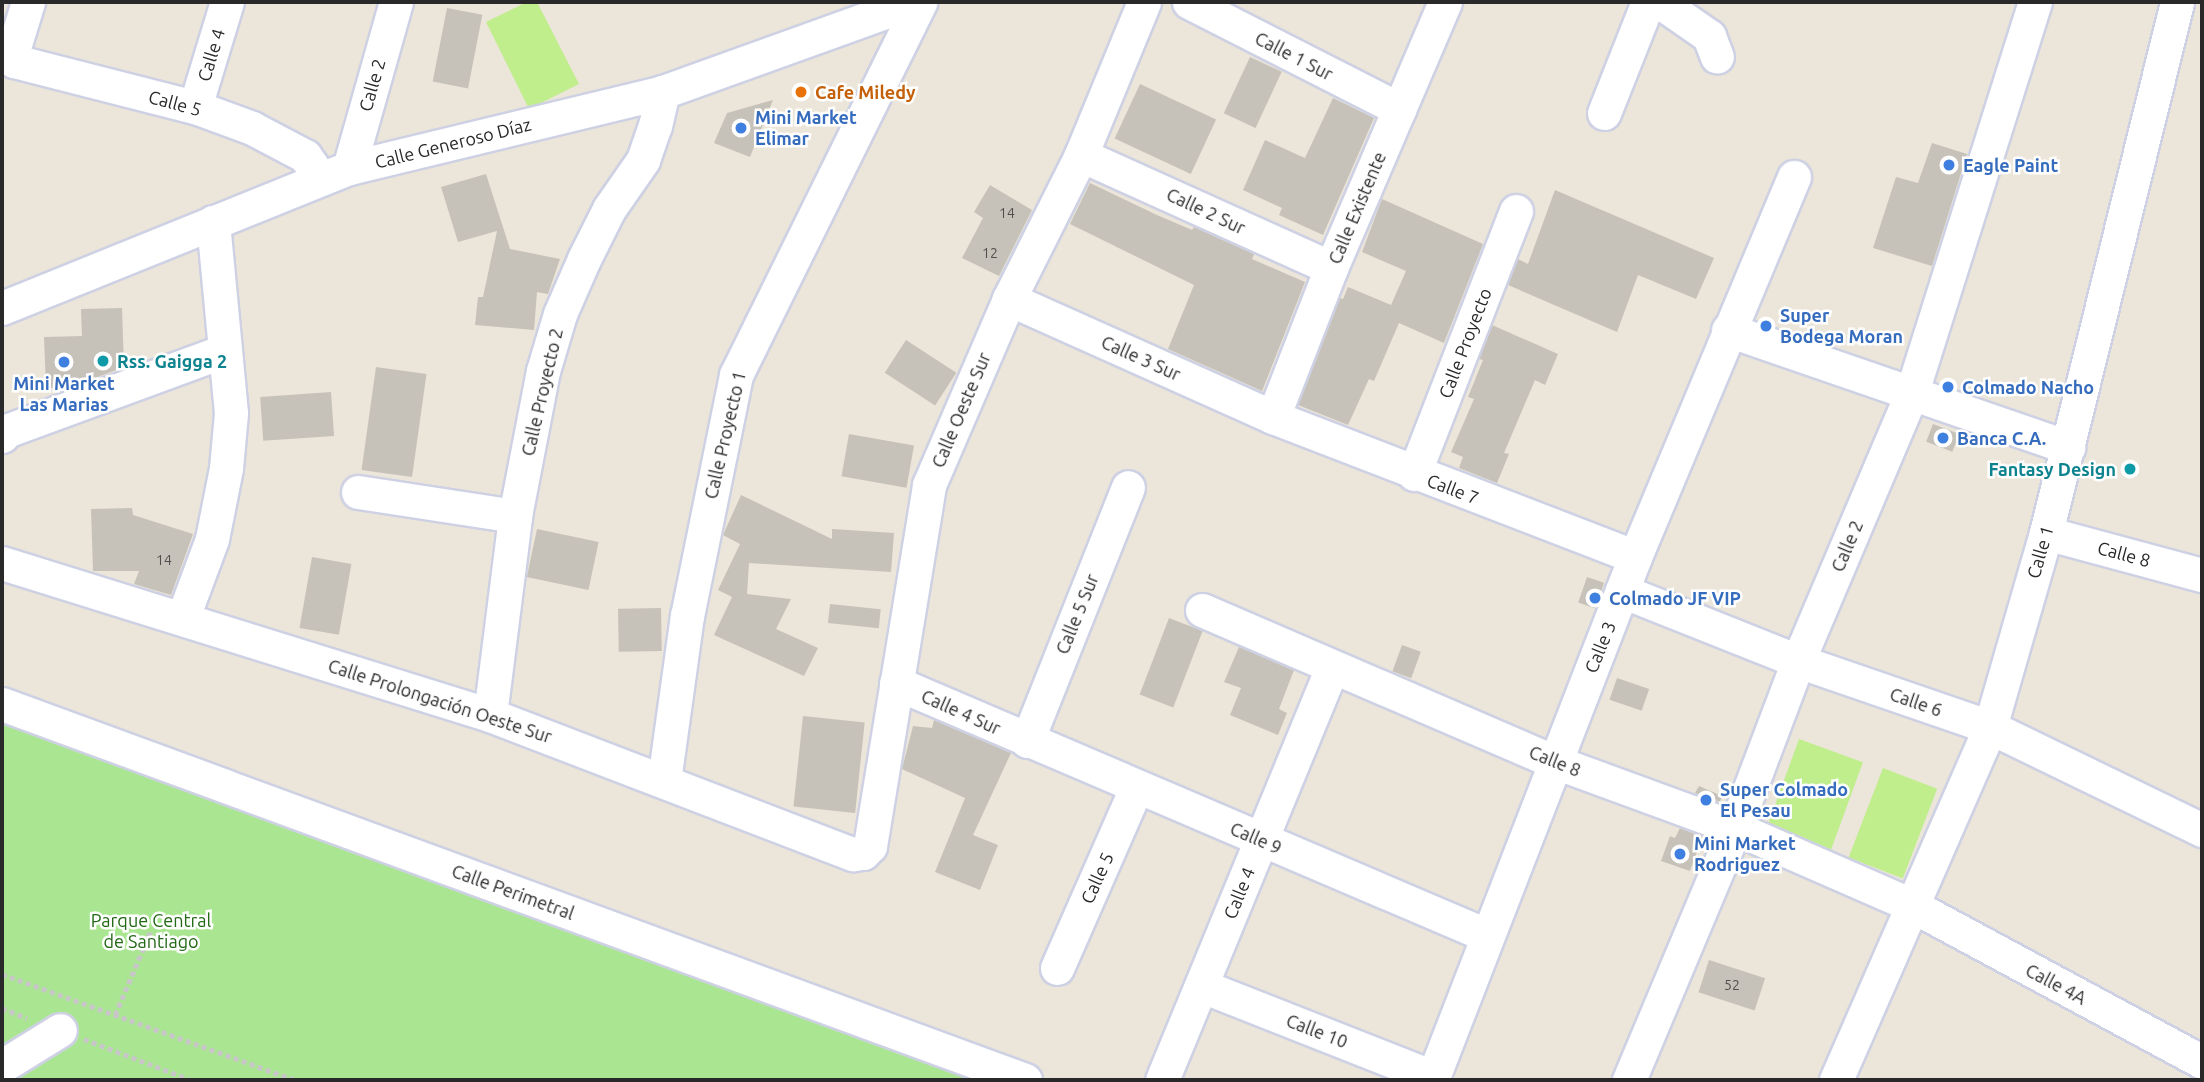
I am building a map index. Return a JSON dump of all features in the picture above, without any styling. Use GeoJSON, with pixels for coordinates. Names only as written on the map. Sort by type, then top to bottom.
{"type":"FeatureCollection","features":[{"type":"Feature","properties":{"kind":"street"},"geometry":{"type":"LineString","coordinates":[[8,66],[28,2]]}},
{"type":"Feature","properties":{"kind":"street","name":"Calle 4"},"geometry":{"type":"LineString","coordinates":[[195,107],[227,2]]}},
{"type":"Feature","properties":{"kind":"street","name":"Calle 2"},"geometry":{"type":"LineString","coordinates":[[348,168],[396,2]]}},
{"type":"Feature","properties":{"kind":"street","name":"Calle Generoso Díaz"},"geometry":{"type":"LineString","coordinates":[[2,308],[348,168],[663,92],[870,8],[913,2]]}},
{"type":"Feature","properties":{"kind":"street","name":"Calle Proyecto 1"},"geometry":{"type":"LineString","coordinates":[[664,781],[687,616],[736,375],[920,2]]}},
{"type":"Feature","properties":{"kind":"street","name":"Calle Oeste Sur"},"geometry":{"type":"LineString","coordinates":[[870,846],[929,485],[1009,299],[1082,155],[1144,2]]}},
{"type":"Feature","properties":{"kind":"street","name":"Calle 1 Sur"},"geometry":{"type":"LineString","coordinates":[[1189,2],[1399,109]]}},
{"type":"Feature","properties":{"kind":"street","name":"Calle Existente"},"geometry":{"type":"LineString","coordinates":[[1273,417],[1331,268],[1445,2]]}},
{"type":"Feature","properties":{"kind":"street"},"geometry":{"type":"LineString","coordinates":[[1604,113],[1648,2]]}},
{"type":"Feature","properties":{"kind":"street"},"geometry":{"type":"LineString","coordinates":[[1660,2],[1709,36],[1717,57]]}},
{"type":"Feature","properties":{"kind":"street","name":"Calle 2"},"geometry":{"type":"LineString","coordinates":[[1629,1080],[1735,828],[1798,661],[1911,395],[2035,2]]}},
{"type":"Feature","properties":{"kind":"street","name":"Calle 1"},"geometry":{"type":"LineString","coordinates":[[1836,1080],[1990,727],[2046,533],[2177,2]]}},
{"type":"Feature","properties":{"kind":"street","name":"Calle 5"},"geometry":{"type":"LineString","coordinates":[[8,66],[195,107],[253,128],[305,156],[312,166],[316,180]]}},
{"type":"Feature","properties":{"kind":"street","name":"Calle Proyecto 2"},"geometry":{"type":"LineString","coordinates":[[490,715],[515,516],[543,371],[560,314],[610,209],[643,160],[656,126],[663,92]]}},
{"type":"Feature","properties":{"kind":"street","name":"Calle 2 Sur"},"geometry":{"type":"LineString","coordinates":[[1082,155],[1331,268]]}},
{"type":"Feature","properties":{"kind":"street","name":"Calle 3"},"geometry":{"type":"LineString","coordinates":[[1432,1079],[1635,557],[1794,177]]}},
{"type":"Feature","properties":{"kind":"street","name":"Calle Proyecto"},"geometry":{"type":"LineString","coordinates":[[1415,474],[1516,211]]}},
{"type":"Feature","properties":{"kind":"street"},"geometry":{"type":"LineString","coordinates":[[183,617],[212,539],[226,468],[230,413],[213,222]]}},
{"type":"Feature","properties":{"kind":"street","name":"Calle 3 Sur"},"geometry":{"type":"LineString","coordinates":[[1009,299],[1273,417]]}},
{"type":"Feature","properties":{"kind":"street"},"geometry":{"type":"LineString","coordinates":[[1728,330],[2068,447]]}},
{"type":"Feature","properties":{"kind":"street"},"geometry":{"type":"LineString","coordinates":[[2,436],[224,351]]}},
{"type":"Feature","properties":{"kind":"street","name":"Calle 7"},"geometry":{"type":"LineString","coordinates":[[1273,417],[1635,557]]}},
{"type":"Feature","properties":{"kind":"street","name":"Calle 5 Sur"},"geometry":{"type":"LineString","coordinates":[[1027,741],[1128,487]]}},
{"type":"Feature","properties":{"kind":"street"},"geometry":{"type":"LineString","coordinates":[[358,492],[515,516]]}},
{"type":"Feature","properties":{"kind":"street","name":"Calle 8"},"geometry":{"type":"LineString","coordinates":[[2046,533],[2202,575]]}},
{"type":"Feature","properties":{"kind":"street","name":"Calle Prolongación Oeste Sur"},"geometry":{"type":"LineString","coordinates":[[2,563],[86,591],[183,617],[490,715],[853,854],[863,853],[870,846]]}},
{"type":"Feature","properties":{"kind":"street","name":"Calle 6"},"geometry":{"type":"LineString","coordinates":[[1622,591],[1798,661],[1990,727],[2202,830]]}},
{"type":"Feature","properties":{"kind":"street","name":"Calle 8"},"geometry":{"type":"LineString","coordinates":[[1202,610],[1555,762],[1735,828],[1911,905]]}},
{"type":"Feature","properties":{"kind":"street","name":"Calle 4"},"geometry":{"type":"LineString","coordinates":[[1163,1080],[1332,667]]}},
{"type":"Feature","properties":{"kind":"street","name":"Calle 4 Sur"},"geometry":{"type":"LineString","coordinates":[[895,683],[1027,741]]}},
{"type":"Feature","properties":{"kind":"street","name":"Calle Perimetral"},"geometry":{"type":"LineString","coordinates":[[2,704],[1025,1080]]}},
{"type":"Feature","properties":{"kind":"street","name":"Calle 9"},"geometry":{"type":"LineString","coordinates":[[1027,741],[1486,935]]}},
{"type":"Feature","properties":{"kind":"street","name":"Calle 5"},"geometry":{"type":"LineString","coordinates":[[1057,968],[1136,788]]}},
{"type":"Feature","properties":{"kind":"street","name":"Calle 4A"},"geometry":{"type":"LineString","coordinates":[[1911,905],[2202,1062]]}},
{"type":"Feature","properties":{"kind":"street","name":"Calle 10"},"geometry":{"type":"LineString","coordinates":[[1202,986],[1432,1079]]}},
{"type":"Feature","properties":{"kind":"street"},"geometry":{"type":"LineString","coordinates":[[2,1066],[60,1030]]}},
{"type":"Feature","properties":{"kind":"path"},"geometry":{"type":"LineString","coordinates":[[116,1015],[151,930]]}},
{"type":"Feature","properties":{"kind":"path"},"geometry":{"type":"LineString","coordinates":[[2,974],[295,1080]]}},
{"type":"Feature","properties":{"kind":"path"},"geometry":{"type":"LineString","coordinates":[[2,1008],[191,1080]]}},
{"type":"Feature","properties":{"kind":"green space"},"geometry":{"type":"Polygon","coordinates":[[[527,2],[537,2],[579,84],[529,109],[486,22],[527,2]]]}},
{"type":"Feature","properties":{"kind":"green space","name":"Parque Central de Santiago"},"geometry":{"type":"Polygon","coordinates":[[[2,718],[1001,1080],[2,1080],[2,718]]]}},
{"type":"Feature","properties":{"kind":"green space"},"geometry":{"type":"Polygon","coordinates":[[[1799,739],[1863,762],[1830,852],[1766,829],[1799,739]]]}},
{"type":"Feature","properties":{"kind":"green space"},"geometry":{"type":"Polygon","coordinates":[[[1883,768],[1937,789],[1903,878],[1849,858],[1883,768]]]}},
{"type":"Feature","properties":{"kind":"building"},"geometry":{"type":"Polygon","coordinates":[[[447,8],[482,15],[468,88],[433,82],[447,8]]]}},
{"type":"Feature","properties":{"kind":"building"},"geometry":{"type":"Polygon","coordinates":[[[1250,57],[1282,72],[1256,128],[1224,113],[1250,57]]]}},
{"type":"Feature","properties":{"kind":"building"},"geometry":{"type":"Polygon","coordinates":[[[1140,84],[1216,119],[1191,174],[1115,138],[1140,84]]]}},
{"type":"Feature","properties":{"kind":"building"},"geometry":{"type":"Polygon","coordinates":[[[1333,98],[1374,118],[1323,235],[1279,215],[1282,208],[1243,190],[1265,140],[1305,158],[1333,98]]]}},
{"type":"Feature","properties":{"kind":"building","name":"Mini Market Elimar"},"geometry":{"type":"Polygon","coordinates":[[[773,100],[750,157],[714,143],[727,113],[773,100]]]}},
{"type":"Feature","properties":{"kind":"building"},"geometry":{"type":"Polygon","coordinates":[[[1932,143],[1967,154],[1932,266],[1873,248],[1896,177],[1918,183],[1932,143]]]}},
{"type":"Feature","properties":{"kind":"building"},"geometry":{"type":"Polygon","coordinates":[[[486,174],[510,249],[560,259],[548,294],[537,292],[534,330],[475,325],[478,297],[483,297],[497,231],[458,242],[441,187],[486,174]]]}},
{"type":"Feature","properties":{"kind":"building"},"geometry":{"type":"Polygon","coordinates":[[[1090,183],[1157,215],[1192,230],[1194,227],[1254,254],[1252,259],[1305,282],[1262,391],[1168,349],[1194,285],[1070,224],[1090,183]]]}},
{"type":"Feature","properties":{"kind":"building"},"geometry":{"type":"Polygon","coordinates":[[[990,185],[1032,210],[999,276],[962,258],[983,218],[974,212],[990,185]]]}},
{"type":"Feature","properties":{"kind":"building"},"geometry":{"type":"Polygon","coordinates":[[[1555,190],[1714,258],[1696,299],[1638,275],[1617,332],[1508,285],[1518,259],[1528,264],[1555,190]]]}},
{"type":"Feature","properties":{"kind":"building"},"geometry":{"type":"Polygon","coordinates":[[[1382,199],[1483,244],[1444,343],[1399,323],[1374,381],[1369,379],[1348,425],[1298,405],[1340,298],[1343,299],[1348,287],[1391,305],[1406,271],[1362,252],[1382,199]]]}},
{"type":"Feature","properties":{"kind":"building"},"geometry":{"type":"Polygon","coordinates":[[[122,308],[124,367],[69,388],[46,388],[44,337],[82,336],[81,309],[122,308]]]}},
{"type":"Feature","properties":{"kind":"building"},"geometry":{"type":"Polygon","coordinates":[[[1492,325],[1558,354],[1545,385],[1535,380],[1504,453],[1509,454],[1497,483],[1459,468],[1463,457],[1451,452],[1474,399],[1468,397],[1483,360],[1479,359],[1492,325]]]}},
{"type":"Feature","properties":{"kind":"building"},"geometry":{"type":"Polygon","coordinates":[[[906,340],[956,373],[935,405],[885,373],[906,340]]]}},
{"type":"Feature","properties":{"kind":"building"},"geometry":{"type":"Polygon","coordinates":[[[376,367],[427,374],[412,477],[362,470],[376,367]]]}},
{"type":"Feature","properties":{"kind":"building"},"geometry":{"type":"Polygon","coordinates":[[[331,392],[334,436],[263,441],[260,397],[331,392]]]}},
{"type":"Feature","properties":{"kind":"building","name":"Banca C.A."},"geometry":{"type":"Polygon","coordinates":[[[1933,424],[1959,434],[1952,452],[1926,442],[1933,424]]]}},
{"type":"Feature","properties":{"kind":"building"},"geometry":{"type":"Polygon","coordinates":[[[849,434],[914,445],[907,488],[842,476],[849,434]]]}},
{"type":"Feature","properties":{"kind":"building"},"geometry":{"type":"Polygon","coordinates":[[[741,495],[832,539],[832,529],[894,533],[891,572],[749,563],[747,594],[791,599],[776,629],[818,648],[804,676],[714,635],[732,597],[718,590],[740,544],[723,535],[741,495]]]}},
{"type":"Feature","properties":{"kind":"building"},"geometry":{"type":"Polygon","coordinates":[[[132,508],[133,515],[193,534],[171,595],[134,584],[139,571],[93,571],[91,509],[132,508]]]}},
{"type":"Feature","properties":{"kind":"building"},"geometry":{"type":"Polygon","coordinates":[[[537,529],[599,542],[588,590],[527,577],[537,529]]]}},
{"type":"Feature","properties":{"kind":"building"},"geometry":{"type":"Polygon","coordinates":[[[312,557],[351,564],[339,635],[299,628],[312,557]]]}},
{"type":"Feature","properties":{"kind":"building"},"geometry":{"type":"Polygon","coordinates":[[[1587,577],[1604,583],[1595,608],[1578,603],[1587,577]]]}},
{"type":"Feature","properties":{"kind":"building"},"geometry":{"type":"Polygon","coordinates":[[[830,604],[881,609],[879,628],[828,623],[830,604]]]}},
{"type":"Feature","properties":{"kind":"building"},"geometry":{"type":"Polygon","coordinates":[[[661,608],[662,651],[619,652],[618,609],[661,608]]]}},
{"type":"Feature","properties":{"kind":"building"},"geometry":{"type":"Polygon","coordinates":[[[1169,618],[1203,631],[1173,707],[1140,695],[1169,618]]]}},
{"type":"Feature","properties":{"kind":"building"},"geometry":{"type":"Polygon","coordinates":[[[1402,645],[1421,652],[1411,678],[1392,671],[1402,645]]]}},
{"type":"Feature","properties":{"kind":"building"},"geometry":{"type":"Polygon","coordinates":[[[1239,647],[1294,670],[1279,709],[1287,713],[1278,735],[1230,715],[1241,688],[1224,682],[1239,647]]]}},
{"type":"Feature","properties":{"kind":"building"},"geometry":{"type":"Polygon","coordinates":[[[1617,678],[1649,689],[1642,711],[1610,700],[1617,678]]]}},
{"type":"Feature","properties":{"kind":"building"},"geometry":{"type":"Polygon","coordinates":[[[803,716],[865,722],[855,813],[793,807],[803,716]]]}},
{"type":"Feature","properties":{"kind":"building"},"geometry":{"type":"Polygon","coordinates":[[[934,720],[1011,753],[973,835],[998,845],[980,890],[935,872],[965,798],[902,769],[913,726],[932,728],[934,720]]]}},
{"type":"Feature","properties":{"kind":"building"},"geometry":{"type":"Polygon","coordinates":[[[1699,786],[1722,796],[1720,802],[1695,793],[1699,786]]]}},
{"type":"Feature","properties":{"kind":"building","name":"Mini Market Rodriguez"},"geometry":{"type":"Polygon","coordinates":[[[1680,828],[1702,837],[1690,871],[1661,861],[1670,836],[1675,838],[1680,828]]]}},
{"type":"Feature","properties":{"kind":"building"},"geometry":{"type":"Polygon","coordinates":[[[1709,960],[1765,978],[1755,1011],[1698,992],[1709,960]]]}},
{"type":"Feature","properties":{"kind":"place","name":"Cafe Miledy"},"geometry":{"type":"Point","coordinates":[801,92]}},
{"type":"Feature","properties":{"kind":"place","name":"Mini Market Elimar"},"geometry":{"type":"Point","coordinates":[741,128]}},
{"type":"Feature","properties":{"kind":"place","name":"Eagle Paint"},"geometry":{"type":"Point","coordinates":[1949,165]}},
{"type":"Feature","properties":{"kind":"place","name":"Super Bodega Moran"},"geometry":{"type":"Point","coordinates":[1766,326]}},
{"type":"Feature","properties":{"kind":"place","name":"Rss. Gaigga 2"},"geometry":{"type":"Point","coordinates":[103,361]}},
{"type":"Feature","properties":{"kind":"place","name":"Mini Market Las Marias"},"geometry":{"type":"Point","coordinates":[64,362]}},
{"type":"Feature","properties":{"kind":"place","name":"Colmado Nacho"},"geometry":{"type":"Point","coordinates":[1948,387]}},
{"type":"Feature","properties":{"kind":"place","name":"Banca C.A."},"geometry":{"type":"Point","coordinates":[1943,438]}},
{"type":"Feature","properties":{"kind":"place","name":"Fantasy Design"},"geometry":{"type":"Point","coordinates":[2130,469]}},
{"type":"Feature","properties":{"kind":"place","name":"Colmado JF VIP"},"geometry":{"type":"Point","coordinates":[1595,598]}},
{"type":"Feature","properties":{"kind":"place","name":"Super Colmado El Pesau"},"geometry":{"type":"Point","coordinates":[1706,800]}},
{"type":"Feature","properties":{"kind":"place","name":"Mini Market Rodriguez"},"geometry":{"type":"Point","coordinates":[1680,854]}}]}
